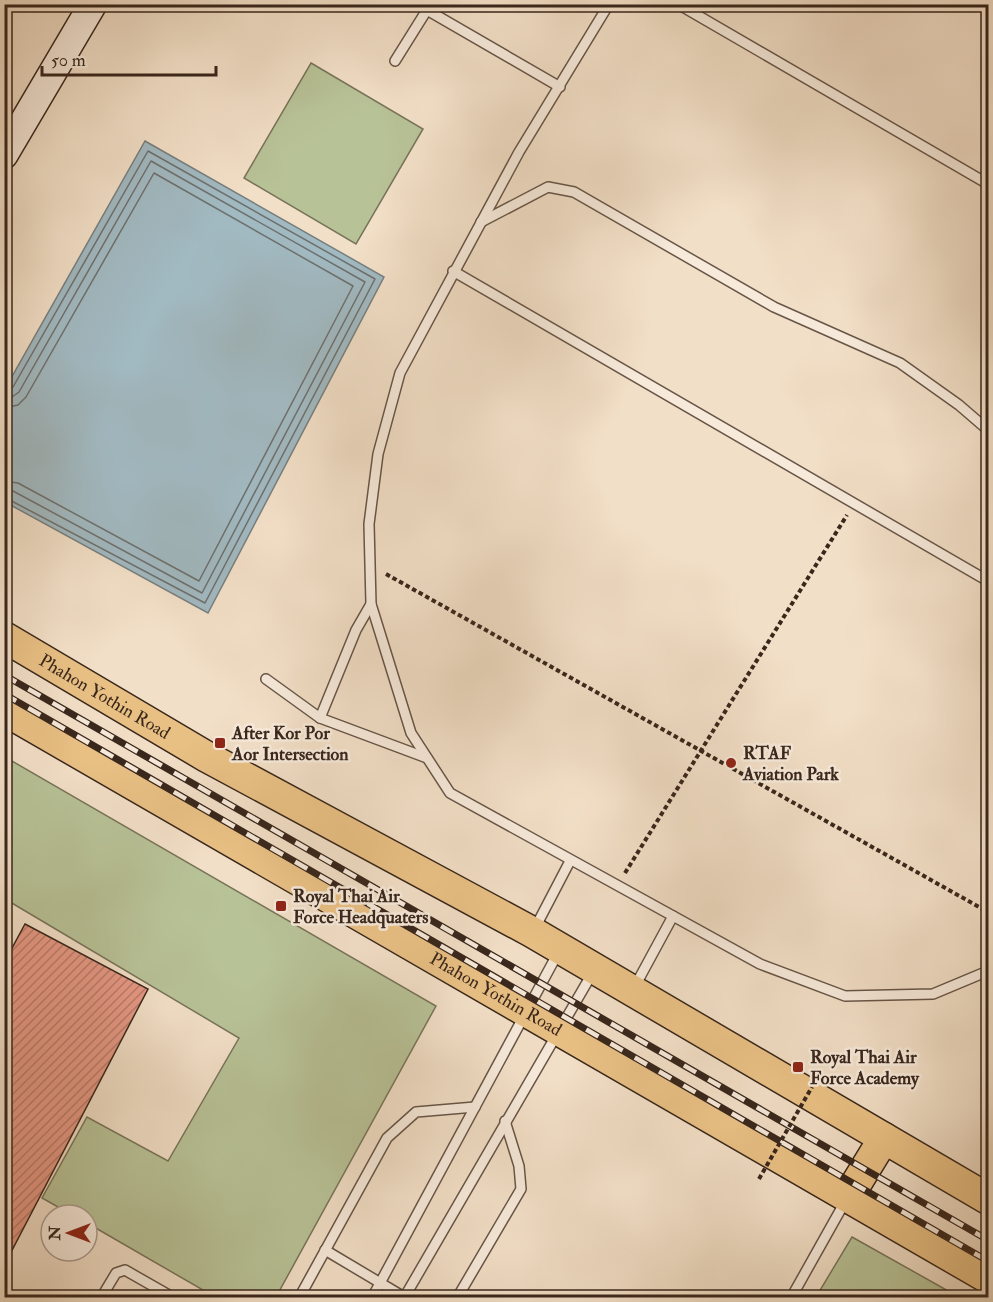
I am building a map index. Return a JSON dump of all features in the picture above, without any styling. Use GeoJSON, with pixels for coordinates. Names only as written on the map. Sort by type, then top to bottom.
{"type":"FeatureCollection","features":[{"type":"Feature","properties":{"kind":"main road"},"geometry":{"type":"LineString","coordinates":[[4,155],[93,4]]}},
{"type":"Feature","properties":{"kind":"main road","name":"Phahon Yothin Road"},"geometry":{"type":"LineString","coordinates":[[4,637],[207,757],[532,932],[988,1199]]}},
{"type":"Feature","properties":{"kind":"main road","name":"Phahon Yothin Road"},"geometry":{"type":"LineString","coordinates":[[4,710],[559,1028],[988,1278]]}},
{"type":"Feature","properties":{"kind":"main road"},"geometry":{"type":"LineString","coordinates":[[848,1197],[884,1137]]}},
{"type":"Feature","properties":{"kind":"lane"},"geometry":{"type":"LineString","coordinates":[[609,4],[479,224],[400,373],[378,453],[369,524],[371,604],[411,733],[450,793],[760,964],[845,996],[933,994],[988,971]]}},
{"type":"Feature","properties":{"kind":"lane"},"geometry":{"type":"LineString","coordinates":[[678,4],[988,184]]}},
{"type":"Feature","properties":{"kind":"lane"},"geometry":{"type":"LineString","coordinates":[[395,61],[429,7],[560,87]]}},
{"type":"Feature","properties":{"kind":"lane"},"geometry":{"type":"LineString","coordinates":[[479,224],[548,187],[573,192],[774,308],[900,363],[959,405],[988,430]]}},
{"type":"Feature","properties":{"kind":"lane"},"geometry":{"type":"LineString","coordinates":[[453,271],[988,581]]}},
{"type":"Feature","properties":{"kind":"lane"},"geometry":{"type":"LineString","coordinates":[[320,718],[356,630],[371,604]]}},
{"type":"Feature","properties":{"kind":"lane"},"geometry":{"type":"LineString","coordinates":[[266,679],[320,718],[427,758]]}},
{"type":"Feature","properties":{"kind":"lane"},"geometry":{"type":"LineString","coordinates":[[532,932],[570,861]]}},
{"type":"Feature","properties":{"kind":"lane"},"geometry":{"type":"LineString","coordinates":[[633,991],[673,916]]}},
{"type":"Feature","properties":{"kind":"lane"},"geometry":{"type":"LineString","coordinates":[[372,1298],[560,949]]}},
{"type":"Feature","properties":{"kind":"lane"},"geometry":{"type":"LineString","coordinates":[[325,1250],[404,1298],[595,969]]}},
{"type":"Feature","properties":{"kind":"lane"},"geometry":{"type":"LineString","coordinates":[[299,1298],[387,1138],[416,1112],[475,1107]]}},
{"type":"Feature","properties":{"kind":"lane"},"geometry":{"type":"LineString","coordinates":[[457,1298],[521,1190],[519,1166],[505,1121]]}},
{"type":"Feature","properties":{"kind":"lane"},"geometry":{"type":"LineString","coordinates":[[791,1298],[848,1197]]}},
{"type":"Feature","properties":{"kind":"lane"},"geometry":{"type":"LineString","coordinates":[[101,1298],[116,1273],[125,1270],[174,1298]]}},
{"type":"Feature","properties":{"kind":"path"},"geometry":{"type":"LineString","coordinates":[[616,886],[854,503]]}},
{"type":"Feature","properties":{"kind":"path"},"geometry":{"type":"LineString","coordinates":[[370,565],[988,912]]}},
{"type":"Feature","properties":{"kind":"path"},"geometry":{"type":"LineString","coordinates":[[759,1179],[812,1087]]}},
{"type":"Feature","properties":{"kind":"green space"},"geometry":{"type":"Polygon","coordinates":[[[311,63],[423,129],[356,244],[244,178],[311,63]]]}},
{"type":"Feature","properties":{"kind":"green space"},"geometry":{"type":"Polygon","coordinates":[[[5,757],[436,1006],[276,1297],[215,1297],[99,1230],[99,1203],[51,1203],[42,1198],[87,1117],[168,1161],[239,1038],[5,899],[5,757]]]}},
{"type":"Feature","properties":{"kind":"green space"},"geometry":{"type":"Polygon","coordinates":[[[852,1237],[959,1297],[816,1297],[852,1237]]]}},
{"type":"Feature","properties":{"kind":"water"},"geometry":{"type":"Polygon","coordinates":[[[145,141],[384,277],[208,613],[5,502],[5,389],[145,141]]]}},
{"type":"Feature","properties":{"kind":"building"},"geometry":{"type":"Polygon","coordinates":[[[25,924],[148,989],[9,1256],[4,1254],[4,963],[25,924]]]}},
{"type":"Feature","properties":{"kind":"railway"},"geometry":{"type":"LineString","coordinates":[[4,675],[988,1240]]}},
{"type":"Feature","properties":{"kind":"railway"},"geometry":{"type":"LineString","coordinates":[[4,694],[988,1261]]}},
{"type":"Feature","properties":{"kind":"place","name":"After Kor Por Aor Intersection"},"geometry":{"type":"Point","coordinates":[220,743]}},
{"type":"Feature","properties":{"kind":"place","name":"RTAF Aviation Park"},"geometry":{"type":"Point","coordinates":[731,763]}},
{"type":"Feature","properties":{"kind":"place","name":"Royal Thai Air Force Headquaters"},"geometry":{"type":"Point","coordinates":[281,906]}},
{"type":"Feature","properties":{"kind":"place","name":"Royal Thai Air Force Academy"},"geometry":{"type":"Point","coordinates":[798,1067]}}]}
